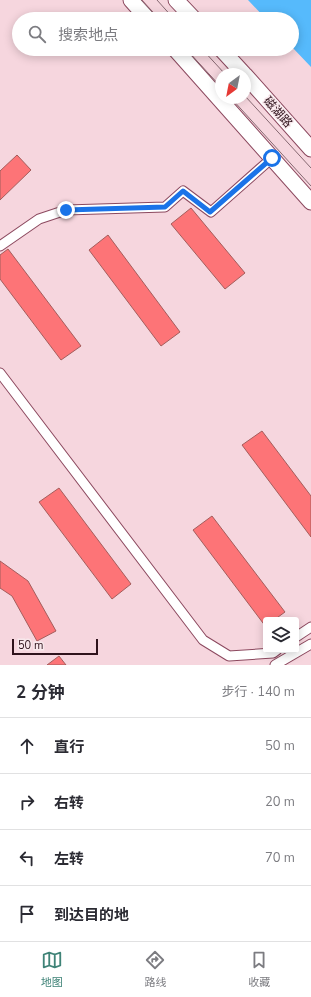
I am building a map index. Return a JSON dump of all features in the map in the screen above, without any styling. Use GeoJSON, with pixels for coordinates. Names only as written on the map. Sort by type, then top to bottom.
{"type":"FeatureCollection","features":[{"type":"Feature","properties":{"kind":"main road"},"geometry":{"type":"LineString","coordinates":[[131,0],[142,12]]}},
{"type":"Feature","properties":{"kind":"main road"},"geometry":{"type":"LineString","coordinates":[[176,0],[187,12]]}},
{"type":"Feature","properties":{"kind":"main road"},"geometry":{"type":"LineString","coordinates":[[181,56],[311,202]]}},
{"type":"Feature","properties":{"kind":"main road","name":"磁湖路"},"geometry":{"type":"LineString","coordinates":[[227,56],[238,68]]}},
{"type":"Feature","properties":{"kind":"main road","name":"磁湖路"},"geometry":{"type":"LineString","coordinates":[[251,83],[311,149]]}},
{"type":"Feature","properties":{"kind":"street"},"geometry":{"type":"LineString","coordinates":[[0,246],[39,219],[66,210],[165,207],[183,191],[210,212],[272,158]]}},
{"type":"Feature","properties":{"kind":"street"},"geometry":{"type":"LineString","coordinates":[[0,374],[203,640],[229,656],[273,653]]}},
{"type":"Feature","properties":{"kind":"street"},"geometry":{"type":"LineString","coordinates":[[299,635],[311,627]]}},
{"type":"Feature","properties":{"kind":"street"},"geometry":{"type":"LineString","coordinates":[[275,665],[311,644]]}},
{"type":"Feature","properties":{"kind":"water"},"geometry":{"type":"Polygon","coordinates":[[[248,0],[311,0],[311,67],[299,54],[299,12],[259,12],[248,0]]]}},
{"type":"Feature","properties":{"kind":"building"},"geometry":{"type":"Polygon","coordinates":[[[17,155],[31,170],[0,200],[0,171],[17,155]]]}},
{"type":"Feature","properties":{"kind":"building"},"geometry":{"type":"Polygon","coordinates":[[[191,208],[245,273],[225,289],[171,224],[191,208]]]}},
{"type":"Feature","properties":{"kind":"building"},"geometry":{"type":"Polygon","coordinates":[[[108,235],[180,332],[161,346],[89,250],[108,235]]]}},
{"type":"Feature","properties":{"kind":"building"},"geometry":{"type":"Polygon","coordinates":[[[8,249],[81,346],[61,360],[0,279],[0,255],[8,249]]]}},
{"type":"Feature","properties":{"kind":"building"},"geometry":{"type":"Polygon","coordinates":[[[262,431],[311,496],[311,537],[242,445],[262,431]]]}},
{"type":"Feature","properties":{"kind":"building"},"geometry":{"type":"Polygon","coordinates":[[[59,488],[131,584],[112,599],[39,502],[59,488]]]}},
{"type":"Feature","properties":{"kind":"building"},"geometry":{"type":"Polygon","coordinates":[[[212,516],[285,612],[278,617],[263,617],[263,623],[193,530],[212,516]]]}},
{"type":"Feature","properties":{"kind":"building"},"geometry":{"type":"Polygon","coordinates":[[[0,561],[28,581],[56,631],[37,641],[12,596],[0,588],[0,561]]]}},
{"type":"Feature","properties":{"kind":"building"},"geometry":{"type":"Polygon","coordinates":[[[59,656],[66,665],[47,665],[59,656]]]}},
{"type":"Feature","properties":{"kind":"tram line"},"geometry":{"type":"LineString","coordinates":[[141,0],[152,12]]}},
{"type":"Feature","properties":{"kind":"tram line"},"geometry":{"type":"LineString","coordinates":[[157,0],[168,12]]}},
{"type":"Feature","properties":{"kind":"tram line"},"geometry":{"type":"LineString","coordinates":[[192,56],[215,80]]}},
{"type":"Feature","properties":{"kind":"tram line"},"geometry":{"type":"LineString","coordinates":[[208,56],[219,68]]}},
{"type":"Feature","properties":{"kind":"tram line"},"geometry":{"type":"LineString","coordinates":[[251,103],[311,168]]}},
{"type":"Feature","properties":{"kind":"tram line"},"geometry":{"type":"LineString","coordinates":[[236,104],[311,186]]}},
{"type":"Feature","properties":{"kind":"route"},"geometry":{"type":"LineString","coordinates":[[66,210],[165,207],[183,191],[210,212],[272,158]]}}]}
